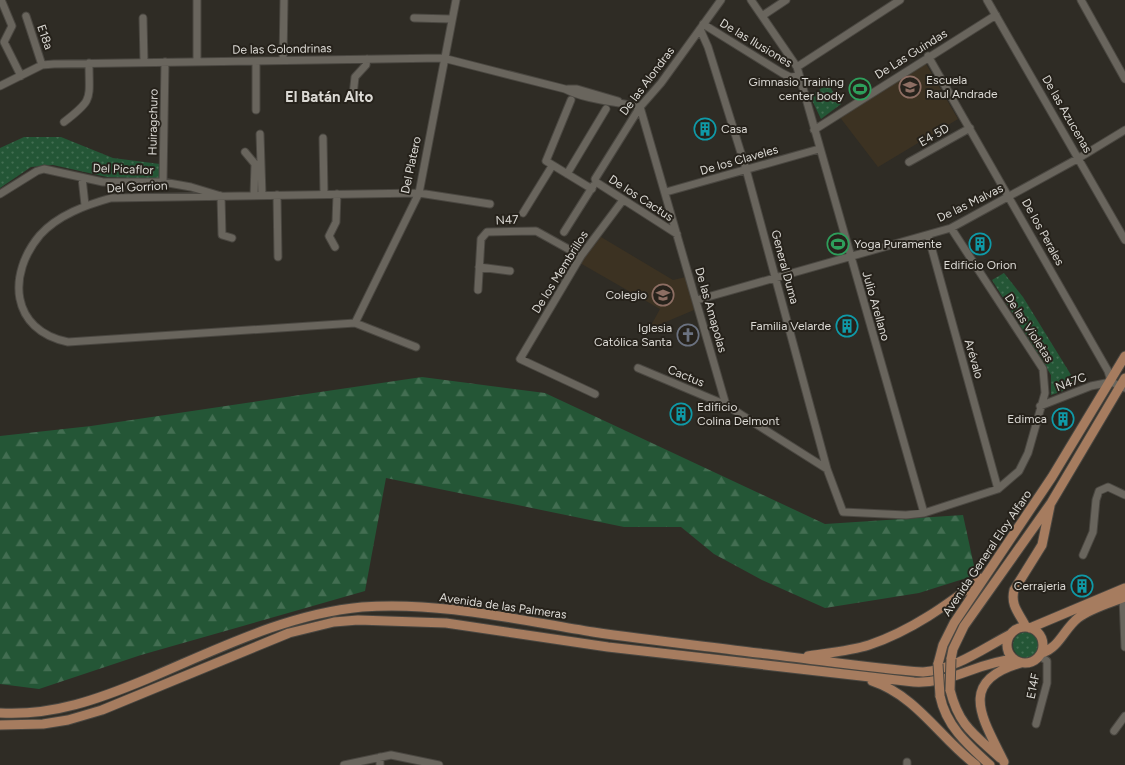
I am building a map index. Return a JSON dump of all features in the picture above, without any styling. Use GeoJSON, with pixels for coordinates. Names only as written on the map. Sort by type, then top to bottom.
{"type":"FeatureCollection","features":[{"type":"Feature","properties":{"kind":"main road","name":"Avenida General Eloy Alfaro"},"geometry":{"type":"LineString","coordinates":[[990,765],[969,746],[948,721],[940,696],[938,664],[942,645],[954,623],[1052,477],[1125,356]]}},
{"type":"Feature","properties":{"kind":"main road","name":"Avenida General Eloy Alfaro"},"geometry":{"type":"LineString","coordinates":[[1006,763],[965,726],[957,713],[950,690],[953,649],[964,626],[1051,503],[1124,384]]}},
{"type":"Feature","properties":{"kind":"main road"},"geometry":{"type":"LineString","coordinates":[[1041,655],[1042,638],[1028,628],[1015,609],[1012,596],[1042,545],[1051,503]]}},
{"type":"Feature","properties":{"kind":"main road"},"geometry":{"type":"LineString","coordinates":[[796,657],[867,645],[906,630],[946,606],[990,572]]}},
{"type":"Feature","properties":{"kind":"main road","name":"Avenida de las Palmeras"},"geometry":{"type":"LineString","coordinates":[[0,712],[36,713],[63,709],[108,695],[285,622],[328,611],[364,607],[393,606],[470,613],[644,640],[888,669],[932,671],[958,662],[1018,629],[1028,628],[1125,588]]}},
{"type":"Feature","properties":{"kind":"main road","name":"Avenida de las Palmeras"},"geometry":{"type":"LineString","coordinates":[[0,725],[44,724],[68,720],[102,710],[289,633],[334,622],[358,620],[455,624],[608,647],[857,677],[936,682],[988,662],[1032,662],[1054,647],[1072,622],[1081,616],[1124,597]]}},
{"type":"Feature","properties":{"kind":"main road"},"geometry":{"type":"LineString","coordinates":[[1006,763],[983,720],[980,696],[984,686],[994,673],[1017,661],[1007,645],[1011,634]]}},
{"type":"Feature","properties":{"kind":"main road"},"geometry":{"type":"LineString","coordinates":[[857,677],[889,688],[910,701],[976,765]]}},
{"type":"Feature","properties":{"kind":"street"},"geometry":{"type":"LineString","coordinates":[[197,0],[198,62]]}},
{"type":"Feature","properties":{"kind":"street"},"geometry":{"type":"LineString","coordinates":[[283,60],[284,0]]}},
{"type":"Feature","properties":{"kind":"street","name":"Del Platero"},"geometry":{"type":"LineString","coordinates":[[355,323],[419,193],[443,58],[456,0]]}},
{"type":"Feature","properties":{"kind":"street","name":"De las Alondras"},"geometry":{"type":"LineString","coordinates":[[564,232],[592,189],[640,107],[661,82],[721,0]]}},
{"type":"Feature","properties":{"kind":"street","name":"Julio Arellano"},"geometry":{"type":"LineString","coordinates":[[751,0],[797,67],[924,513]]}},
{"type":"Feature","properties":{"kind":"street"},"geometry":{"type":"LineString","coordinates":[[762,16],[786,0]]}},
{"type":"Feature","properties":{"kind":"street"},"geometry":{"type":"LineString","coordinates":[[797,67],[900,0]]}},
{"type":"Feature","properties":{"kind":"street","name":"De las Azucenas"},"geometry":{"type":"LineString","coordinates":[[987,0],[1125,240]]}},
{"type":"Feature","properties":{"kind":"street"},"geometry":{"type":"LineString","coordinates":[[1081,0],[1125,79]]}},
{"type":"Feature","properties":{"kind":"street"},"geometry":{"type":"LineString","coordinates":[[2,2],[12,26],[4,42],[21,76]]}},
{"type":"Feature","properties":{"kind":"street","name":"De Las Guindas"},"geometry":{"type":"LineString","coordinates":[[814,130],[996,14]]}},
{"type":"Feature","properties":{"kind":"street","name":"E18a"},"geometry":{"type":"LineString","coordinates":[[26,16],[42,65]]}},
{"type":"Feature","properties":{"kind":"street"},"geometry":{"type":"LineString","coordinates":[[143,18],[144,62]]}},
{"type":"Feature","properties":{"kind":"street"},"geometry":{"type":"LineString","coordinates":[[414,18],[451,19]]}},
{"type":"Feature","properties":{"kind":"street","name":"De las Ilusiones"},"geometry":{"type":"LineString","coordinates":[[701,27],[782,73],[790,76],[799,76]]}},
{"type":"Feature","properties":{"kind":"street","name":"General Duma"},"geometry":{"type":"LineString","coordinates":[[701,27],[746,169],[827,469],[843,512]]}},
{"type":"Feature","properties":{"kind":"street","name":"De los Perales"},"geometry":{"type":"LineString","coordinates":[[928,56],[1010,196],[1108,371],[1111,382]]}},
{"type":"Feature","properties":{"kind":"street","name":"De las Golondrinas"},"geometry":{"type":"LineString","coordinates":[[0,86],[42,65],[443,58],[565,89],[585,91],[640,107]]}},
{"type":"Feature","properties":{"kind":"street"},"geometry":{"type":"LineString","coordinates":[[367,59],[366,65],[355,77],[353,95],[367,98]]}},
{"type":"Feature","properties":{"kind":"street"},"geometry":{"type":"LineString","coordinates":[[256,61],[256,110]]}},
{"type":"Feature","properties":{"kind":"street","name":"Huiragchuro"},"geometry":{"type":"LineString","coordinates":[[163,182],[166,62]]}},
{"type":"Feature","properties":{"kind":"street"},"geometry":{"type":"LineString","coordinates":[[64,122],[86,104],[88,100],[89,63]]}},
{"type":"Feature","properties":{"kind":"street"},"geometry":{"type":"LineString","coordinates":[[571,100],[546,159],[552,166],[592,189]]}},
{"type":"Feature","properties":{"kind":"street","name":"De las Amapolas"},"geometry":{"type":"LineString","coordinates":[[640,107],[726,405]]}},
{"type":"Feature","properties":{"kind":"street"},"geometry":{"type":"LineString","coordinates":[[567,174],[606,109]]}},
{"type":"Feature","properties":{"kind":"street","name":"E4 5D"},"geometry":{"type":"LineString","coordinates":[[909,162],[970,128]]}},
{"type":"Feature","properties":{"kind":"street","name":"De las Malvas"},"geometry":{"type":"LineString","coordinates":[[697,300],[776,276],[951,228],[1079,158],[1125,130]]}},
{"type":"Feature","properties":{"kind":"street"},"geometry":{"type":"LineString","coordinates":[[258,195],[260,134]]}},
{"type":"Feature","properties":{"kind":"street"},"geometry":{"type":"LineString","coordinates":[[322,138],[324,194]]}},
{"type":"Feature","properties":{"kind":"street","name":"De los Claveles"},"geometry":{"type":"LineString","coordinates":[[666,192],[819,149]]}},
{"type":"Feature","properties":{"kind":"street"},"geometry":{"type":"LineString","coordinates":[[245,152],[255,164],[258,195]]}},
{"type":"Feature","properties":{"kind":"street"},"geometry":{"type":"LineString","coordinates":[[523,213],[552,166]]}},
{"type":"Feature","properties":{"kind":"street","name":"Del Picaflor"},"geometry":{"type":"LineString","coordinates":[[0,194],[37,171],[44,169],[103,182],[163,182],[191,187],[221,196]]}},
{"type":"Feature","properties":{"kind":"street","name":"Del Picaflor"},"geometry":{"type":"LineString","coordinates":[[82,178],[85,205]]}},
{"type":"Feature","properties":{"kind":"street","name":"De los Cactus"},"geometry":{"type":"LineString","coordinates":[[596,180],[677,234]]}},
{"type":"Feature","properties":{"kind":"street","name":"Del Gorrion"},"geometry":{"type":"LineString","coordinates":[[355,323],[76,342],[60,341],[34,326],[26,317],[18,298],[18,285],[23,264],[41,235],[68,214],[85,205],[111,198],[419,193],[490,204]]}},
{"type":"Feature","properties":{"kind":"street"},"geometry":{"type":"LineString","coordinates":[[335,247],[329,236],[336,222],[337,194]]}},
{"type":"Feature","properties":{"kind":"street"},"geometry":{"type":"LineString","coordinates":[[277,195],[278,257]]}},
{"type":"Feature","properties":{"kind":"street"},"geometry":{"type":"LineString","coordinates":[[221,196],[222,235],[232,238]]}},
{"type":"Feature","properties":{"kind":"street","name":"De los Membrillos"},"geometry":{"type":"LineString","coordinates":[[595,394],[520,359],[581,256],[624,200]]}},
{"type":"Feature","properties":{"kind":"street","name":"De las Violetas"},"geometry":{"type":"LineString","coordinates":[[843,512],[906,515],[924,513],[998,489],[1019,471],[1028,453],[1045,393],[1043,369],[951,228]]}},
{"type":"Feature","properties":{"kind":"street","name":"N47"},"geometry":{"type":"LineString","coordinates":[[478,290],[481,239],[487,232],[536,231],[581,256]]}},
{"type":"Feature","properties":{"kind":"street","name":"Arévalo"},"geometry":{"type":"LineString","coordinates":[[928,235],[998,489]]}},
{"type":"Feature","properties":{"kind":"street"},"geometry":{"type":"LineString","coordinates":[[479,267],[510,271]]}},
{"type":"Feature","properties":{"kind":"street"},"geometry":{"type":"LineString","coordinates":[[355,323],[416,347]]}},
{"type":"Feature","properties":{"kind":"street","name":"Cactus"},"geometry":{"type":"LineString","coordinates":[[638,368],[726,405]]}},
{"type":"Feature","properties":{"kind":"street"},"geometry":{"type":"LineString","coordinates":[[1111,382],[1124,384]]}},
{"type":"Feature","properties":{"kind":"street","name":"N47C"},"geometry":{"type":"LineString","coordinates":[[1040,406],[1091,386],[1111,382]]}},
{"type":"Feature","properties":{"kind":"street"},"geometry":{"type":"LineString","coordinates":[[726,405],[827,469]]}},
{"type":"Feature","properties":{"kind":"street"},"geometry":{"type":"LineString","coordinates":[[1083,556],[1093,532],[1096,500],[1099,491],[1108,487],[1125,495]]}},
{"type":"Feature","properties":{"kind":"street"},"geometry":{"type":"LineString","coordinates":[[1124,597],[1125,647]]}},
{"type":"Feature","properties":{"kind":"street","name":"E14F"},"geometry":{"type":"LineString","coordinates":[[1036,724],[1048,682],[1046,661],[1041,655]]}},
{"type":"Feature","properties":{"kind":"street"},"geometry":{"type":"LineString","coordinates":[[1114,731],[1125,716]]}},
{"type":"Feature","properties":{"kind":"street"},"geometry":{"type":"LineString","coordinates":[[344,765],[380,761],[390,755],[438,765]]}},
{"type":"Feature","properties":{"kind":"shaded area","name":"Escuela Raul Andrade"},"geometry":{"type":"Polygon","coordinates":[[[922,57],[958,119],[878,167],[839,116],[922,57]]]}},
{"type":"Feature","properties":{"kind":"shaded area","name":"Colegio"},"geometry":{"type":"Polygon","coordinates":[[[601,237],[673,280],[686,277],[694,310],[649,329],[660,309],[580,263],[601,237]]]}},
{"type":"Feature","properties":{"kind":"green space"},"geometry":{"type":"Polygon","coordinates":[[[828,84],[841,104],[821,119],[810,96],[828,84]]]}},
{"type":"Feature","properties":{"kind":"green space"},"geometry":{"type":"Polygon","coordinates":[[[24,137],[61,137],[113,158],[160,164],[160,179],[107,177],[53,165],[31,167],[0,188],[0,148],[24,137]]]}},
{"type":"Feature","properties":{"kind":"green space"},"geometry":{"type":"Polygon","coordinates":[[[1004,273],[1023,297],[1076,383],[1064,387],[1063,391],[1051,395],[1051,375],[992,280],[1004,273]]]}},
{"type":"Feature","properties":{"kind":"green space"},"geometry":{"type":"Polygon","coordinates":[[[422,377],[545,393],[825,524],[963,515],[976,575],[919,593],[825,608],[762,580],[714,554],[681,527],[624,527],[386,478],[365,591],[141,655],[39,689],[0,684],[0,436],[91,426],[422,377]]]}},
{"type":"Feature","properties":{"kind":"green space"},"geometry":{"type":"Polygon","coordinates":[[[1026,632],[1035,636],[1039,645],[1035,654],[1026,658],[1017,654],[1013,645],[1017,636],[1026,632]]]}},
{"type":"Feature","properties":{"kind":"place","name":"Escuela Raul Andrade"},"geometry":{"type":"Point","coordinates":[910,87]}},
{"type":"Feature","properties":{"kind":"place","name":"Gimnasio Training center body"},"geometry":{"type":"Point","coordinates":[860,89]}},
{"type":"Feature","properties":{"kind":"place","name":"Casa"},"geometry":{"type":"Point","coordinates":[705,129]}},
{"type":"Feature","properties":{"kind":"place","name":"Yoga Puramente"},"geometry":{"type":"Point","coordinates":[838,244]}},
{"type":"Feature","properties":{"kind":"place","name":"Edificio Orion"},"geometry":{"type":"Point","coordinates":[980,244]}},
{"type":"Feature","properties":{"kind":"place","name":"Colegio"},"geometry":{"type":"Point","coordinates":[663,295]}},
{"type":"Feature","properties":{"kind":"place","name":"Familia Velarde"},"geometry":{"type":"Point","coordinates":[847,326]}},
{"type":"Feature","properties":{"kind":"place","name":"Iglesia Católica Santa"},"geometry":{"type":"Point","coordinates":[688,335]}},
{"type":"Feature","properties":{"kind":"place","name":"Edificio Colina Delmont"},"geometry":{"type":"Point","coordinates":[681,414]}},
{"type":"Feature","properties":{"kind":"place","name":"Edimca"},"geometry":{"type":"Point","coordinates":[1063,419]}},
{"type":"Feature","properties":{"kind":"place","name":"Cerrajeria"},"geometry":{"type":"Point","coordinates":[1082,586]}},
{"type":"Feature","properties":{"kind":"district","name":"El Batán Alto"},"geometry":{"type":"Point","coordinates":[329,97]}}]}
